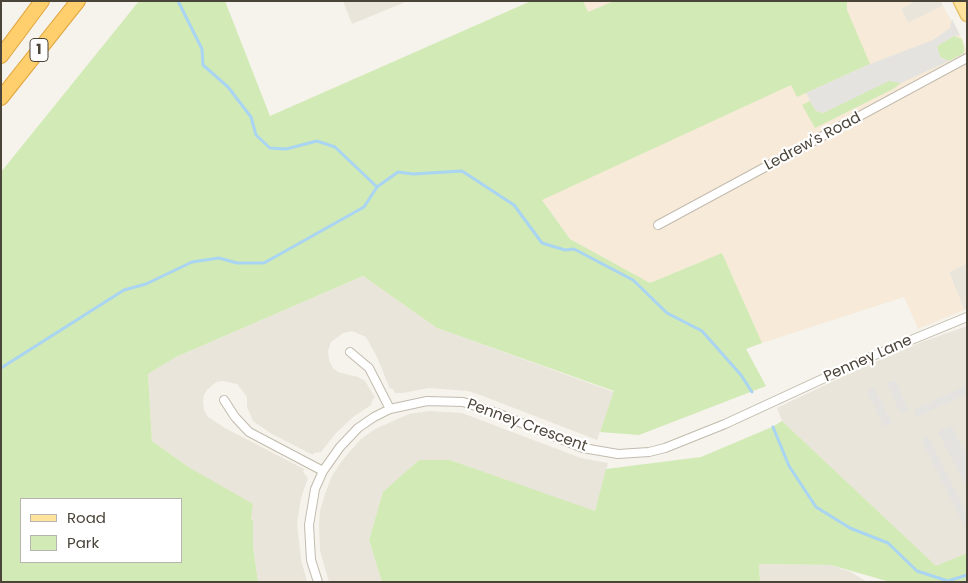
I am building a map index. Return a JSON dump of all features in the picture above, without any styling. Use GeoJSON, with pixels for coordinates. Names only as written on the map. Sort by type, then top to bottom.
{"type":"FeatureCollection","features":[{"type":"Feature","properties":{"kind":"highway","name":"1"},"geometry":{"type":"LineString","coordinates":[[1,56],[42,1]]}},
{"type":"Feature","properties":{"kind":"highway","name":"1"},"geometry":{"type":"LineString","coordinates":[[1,98],[78,1]]}},
{"type":"Feature","properties":{"kind":"main road"},"geometry":{"type":"LineString","coordinates":[[960,1],[967,15]]}},
{"type":"Feature","properties":{"kind":"street","name":"Ledrew's Road"},"geometry":{"type":"LineString","coordinates":[[658,225],[967,58]]}},
{"type":"Feature","properties":{"kind":"street","name":"Penney Lane"},"geometry":{"type":"LineString","coordinates":[[771,402],[870,357],[967,317]]}},
{"type":"Feature","properties":{"kind":"street"},"geometry":{"type":"LineString","coordinates":[[350,352],[369,368],[390,409]]}},
{"type":"Feature","properties":{"kind":"street"},"geometry":{"type":"LineString","coordinates":[[224,400],[235,417],[249,432],[323,471]]}},
{"type":"Feature","properties":{"kind":"street","name":"Penney Crescent"},"geometry":{"type":"LineString","coordinates":[[318,582],[312,560],[309,525],[315,489],[323,471],[340,447],[358,428],[390,409],[426,401],[463,402],[497,413],[583,448],[618,454],[634,454],[665,448],[725,424],[771,402]]}},
{"type":"Feature","properties":{"kind":"shaded area"},"geometry":{"type":"Polygon","coordinates":[[[343,1],[408,1],[352,24],[343,1]]]}},
{"type":"Feature","properties":{"kind":"shaded area"},"geometry":{"type":"Polygon","coordinates":[[[583,1],[915,1],[901,9],[908,23],[943,6],[962,39],[967,52],[967,263],[949,272],[964,310],[918,329],[904,297],[762,343],[722,253],[650,283],[570,239],[542,200],[587,12],[583,1]]]}},
{"type":"Feature","properties":{"kind":"shaded area"},"geometry":{"type":"Polygon","coordinates":[[[915,1],[941,1],[943,6],[908,23],[901,9],[915,1]]]}},
{"type":"Feature","properties":{"kind":"shaded area"},"geometry":{"type":"Polygon","coordinates":[[[952,19],[960,35],[954,36],[937,46],[940,57],[949,61],[901,83],[889,81],[823,113],[816,111],[806,93],[870,64],[933,40],[950,28],[952,19]]]}},
{"type":"Feature","properties":{"kind":"shaded area"},"geometry":{"type":"Polygon","coordinates":[[[967,263],[967,308],[964,310],[949,272],[967,263]]]}},
{"type":"Feature","properties":{"kind":"shaded area"},"geometry":{"type":"Polygon","coordinates":[[[363,276],[437,328],[614,392],[597,440],[468,391],[429,388],[395,393],[392,388],[390,389],[377,357],[366,337],[352,331],[343,333],[331,342],[328,351],[329,360],[333,368],[338,372],[358,377],[365,381],[375,397],[371,405],[353,417],[336,433],[321,452],[314,453],[313,455],[272,434],[253,421],[247,407],[247,397],[237,384],[223,381],[216,382],[204,395],[204,410],[208,417],[225,428],[304,469],[303,472],[308,478],[301,498],[297,523],[301,559],[307,582],[258,582],[253,546],[253,520],[190,468],[152,441],[148,374],[176,357],[363,276]]]}},
{"type":"Feature","properties":{"kind":"shaded area"},"geometry":{"type":"Polygon","coordinates":[[[967,326],[967,553],[936,567],[782,421],[777,408],[861,368],[922,342],[967,326]]]}},
{"type":"Feature","properties":{"kind":"shaded area"},"geometry":{"type":"Polygon","coordinates":[[[895,380],[909,410],[901,414],[887,384],[895,380]]]}},
{"type":"Feature","properties":{"kind":"shaded area"},"geometry":{"type":"Polygon","coordinates":[[[967,385],[967,394],[917,417],[913,410],[967,385]]]}},
{"type":"Feature","properties":{"kind":"shaded area"},"geometry":{"type":"Polygon","coordinates":[[[874,387],[892,423],[884,427],[867,391],[874,387]]]}},
{"type":"Feature","properties":{"kind":"shaded area"},"geometry":{"type":"Polygon","coordinates":[[[429,411],[462,413],[581,458],[608,463],[595,512],[450,460],[419,460],[383,493],[369,540],[382,582],[329,582],[320,551],[319,525],[320,511],[332,476],[341,462],[361,439],[375,429],[409,414],[429,411]]]}},
{"type":"Feature","properties":{"kind":"shaded area"},"geometry":{"type":"Polygon","coordinates":[[[951,425],[967,456],[967,488],[938,432],[951,425]]]}},
{"type":"Feature","properties":{"kind":"shaded area"},"geometry":{"type":"Polygon","coordinates":[[[928,436],[967,514],[967,531],[921,440],[928,436]]]}},
{"type":"Feature","properties":{"kind":"shaded area"},"geometry":{"type":"Polygon","coordinates":[[[759,564],[831,565],[851,572],[867,582],[760,582],[759,564]]]}},
{"type":"Feature","properties":{"kind":"green space"},"geometry":{"type":"Polygon","coordinates":[[[139,1],[225,1],[270,116],[531,1],[583,1],[588,12],[614,1],[847,1],[847,10],[870,64],[797,97],[791,85],[542,200],[570,239],[650,283],[722,253],[762,343],[746,349],[766,386],[639,435],[600,432],[614,391],[437,328],[363,276],[176,357],[148,374],[152,441],[190,468],[253,504],[251,519],[253,520],[253,546],[258,582],[1,582],[1,172],[139,1]]]}},
{"type":"Feature","properties":{"kind":"green space"},"geometry":{"type":"Polygon","coordinates":[[[954,36],[962,39],[964,53],[949,61],[940,57],[937,46],[954,36]]]}},
{"type":"Feature","properties":{"kind":"green space"},"geometry":{"type":"Polygon","coordinates":[[[890,80],[901,83],[893,89],[815,128],[802,105],[810,101],[816,111],[823,113],[890,80]]]}},
{"type":"Feature","properties":{"kind":"green space"},"geometry":{"type":"Polygon","coordinates":[[[782,421],[936,566],[967,553],[967,582],[890,582],[831,565],[759,564],[760,582],[382,582],[369,540],[383,492],[419,460],[450,460],[595,511],[606,469],[701,457],[782,421]]]}},
{"type":"Feature","properties":{"kind":"waterway"},"geometry":{"type":"LineString","coordinates":[[178,1],[202,49],[203,65],[228,87],[251,117],[256,135],[270,148],[286,149],[317,141],[335,147],[377,187]]}},
{"type":"Feature","properties":{"kind":"waterway"},"geometry":{"type":"LineString","coordinates":[[1,368],[124,290],[146,284],[192,262],[219,258],[237,263],[264,263],[364,207],[377,187],[398,172],[413,174],[462,171],[514,205],[542,243],[565,250],[574,249],[633,280],[667,313],[702,331],[741,375],[752,392]]}},
{"type":"Feature","properties":{"kind":"waterway"},"geometry":{"type":"LineString","coordinates":[[773,427],[789,466],[816,507],[850,528],[888,543],[917,571],[948,581],[967,575]]}}]}
